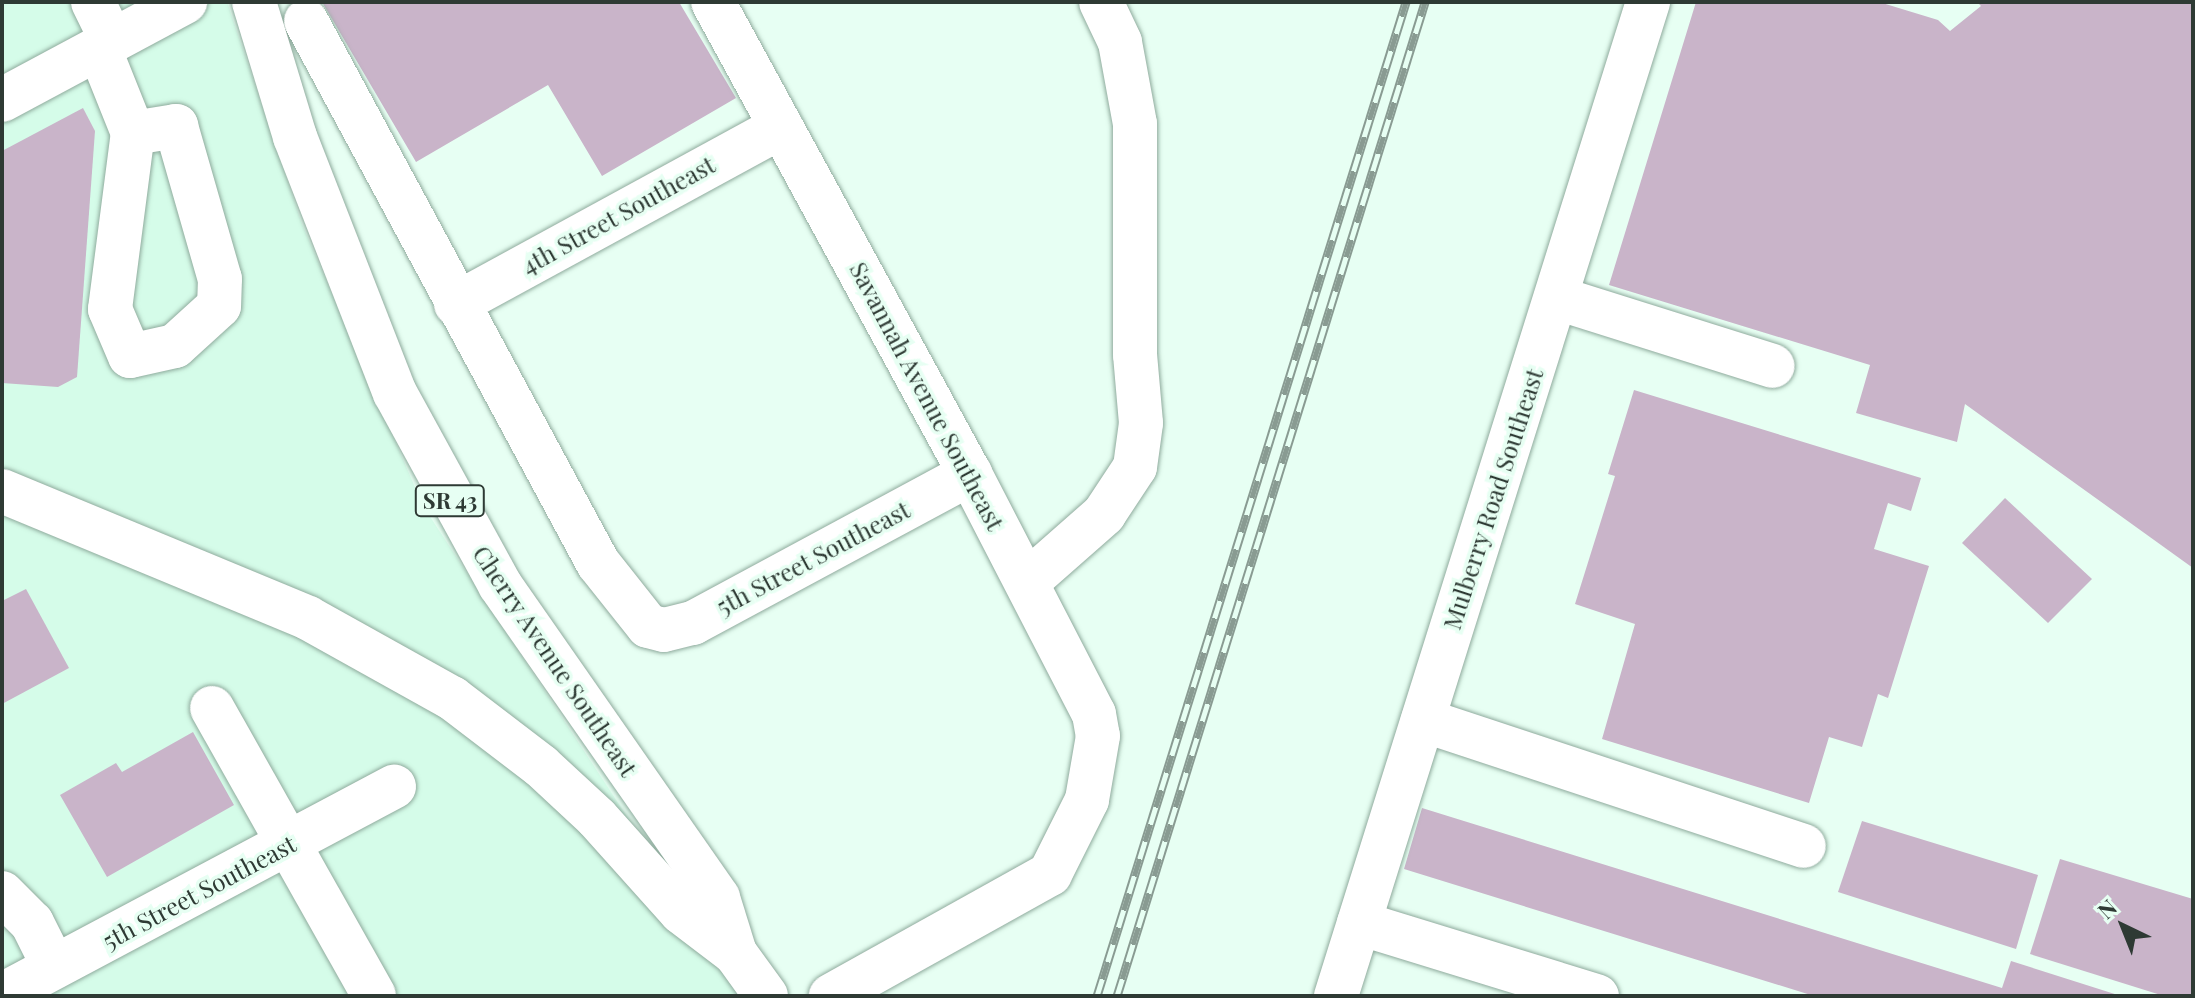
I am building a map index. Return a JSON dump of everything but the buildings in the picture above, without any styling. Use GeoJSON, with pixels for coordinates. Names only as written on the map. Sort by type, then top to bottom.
{"type":"FeatureCollection","features":[{"type":"Feature","properties":{"kind":"street"},"geometry":{"type":"LineString","coordinates":[[93,2],[133,133],[110,309],[130,356],[175,346],[219,306],[220,279],[176,126],[133,133]]}},
{"type":"Feature","properties":{"kind":"street"},"geometry":{"type":"LineString","coordinates":[[2,100],[185,2]]}},
{"type":"Feature","properties":{"kind":"street","name":"Cherry Avenue Southeast"},"geometry":{"type":"LineString","coordinates":[[254,2],[300,151],[395,393],[500,585],[718,898],[735,953]]}},
{"type":"Feature","properties":{"kind":"street","name":"Savannah Avenue Southeast"},"geometry":{"type":"LineString","coordinates":[[713,2],[970,474],[1094,714],[1098,758],[1087,800],[1064,855],[1036,886],[831,996]]}},
{"type":"Feature","properties":{"kind":"street"},"geometry":{"type":"LineString","coordinates":[[1027,582],[1104,514],[1135,467],[1141,423],[1135,355],[1135,124],[1120,42],[1101,2]]}},
{"type":"Feature","properties":{"kind":"street","name":"Mulberry Road Southeast"},"geometry":{"type":"LineString","coordinates":[[1336,996],[1648,2]]}},
{"type":"Feature","properties":{"kind":"street"},"geometry":{"type":"LineString","coordinates":[[306,21],[456,304]]}},
{"type":"Feature","properties":{"kind":"street","name":"4th Street Southeast"},"geometry":{"type":"LineString","coordinates":[[456,304],[781,127]]}},
{"type":"Feature","properties":{"kind":"street"},"geometry":{"type":"LineString","coordinates":[[1557,298],[1773,366]]}},
{"type":"Feature","properties":{"kind":"street","name":"5th Street Southeast"},"geometry":{"type":"LineString","coordinates":[[456,304],[598,563],[632,612],[652,628],[693,623],[970,474]]}},
{"type":"Feature","properties":{"kind":"street","name":"Cherry Avenue Southeast"},"geometry":{"type":"LineString","coordinates":[[2,491],[308,618],[443,693],[541,766],[626,848],[681,912],[735,953],[766,996]]}},
{"type":"Feature","properties":{"kind":"street"},"geometry":{"type":"LineString","coordinates":[[212,708],[291,843],[374,996]]}},
{"type":"Feature","properties":{"kind":"street"},"geometry":{"type":"LineString","coordinates":[[1423,720],[1804,846]]}},
{"type":"Feature","properties":{"kind":"street","name":"5th Street Southeast"},"geometry":{"type":"LineString","coordinates":[[2,995],[394,787]]}},
{"type":"Feature","properties":{"kind":"street"},"geometry":{"type":"LineString","coordinates":[[2,893],[32,923],[54,967]]}},
{"type":"Feature","properties":{"kind":"street"},"geometry":{"type":"LineString","coordinates":[[1359,923],[1597,996]]}},
{"type":"Feature","properties":{"kind":"shaded area"},"geometry":{"type":"Polygon","coordinates":[[[2,2],[227,2],[302,224],[423,506],[745,996],[2,996],[2,2]]]}},
{"type":"Feature","properties":{"kind":"railway"},"geometry":{"type":"LineString","coordinates":[[1097,996],[1406,2]]}},
{"type":"Feature","properties":{"kind":"railway"},"geometry":{"type":"LineString","coordinates":[[1117,996],[1425,2]]}}]}
